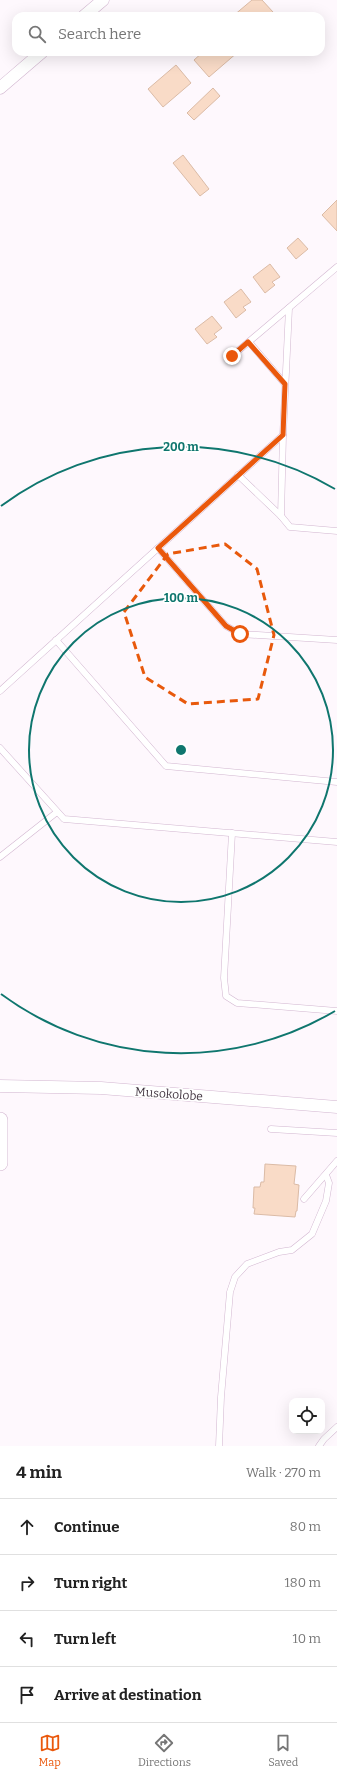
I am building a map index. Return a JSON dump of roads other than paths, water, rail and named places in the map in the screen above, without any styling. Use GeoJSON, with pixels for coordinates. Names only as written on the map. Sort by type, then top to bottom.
{"type":"FeatureCollection","features":[{"type":"Feature","properties":{"kind":"street"},"geometry":{"type":"LineString","coordinates":[[89,12],[103,0]]}},
{"type":"Feature","properties":{"kind":"street"},"geometry":{"type":"LineString","coordinates":[[0,88],[37,56]]}},
{"type":"Feature","properties":{"kind":"street","name":"Musokolobe"},"geometry":{"type":"LineString","coordinates":[[0,1086],[101,1088],[337,1107]]}},
{"type":"Feature","properties":{"kind":"street"},"geometry":{"type":"LineString","coordinates":[[0,1120],[0,1163]]}},
{"type":"Feature","properties":{"kind":"lane"},"geometry":{"type":"LineString","coordinates":[[232,356],[337,267]]}},
{"type":"Feature","properties":{"kind":"lane"},"geometry":{"type":"LineString","coordinates":[[281,516],[289,308]]}},
{"type":"Feature","properties":{"kind":"lane"},"geometry":{"type":"LineString","coordinates":[[248,342],[285,384]]}},
{"type":"Feature","properties":{"kind":"lane"},"geometry":{"type":"LineString","coordinates":[[0,691],[283,435]]}},
{"type":"Feature","properties":{"kind":"lane"},"geometry":{"type":"LineString","coordinates":[[238,475],[281,516],[290,527],[337,531]]}},
{"type":"Feature","properties":{"kind":"lane"},"geometry":{"type":"LineString","coordinates":[[158,548],[226,626],[240,634],[337,640]]}},
{"type":"Feature","properties":{"kind":"lane"},"geometry":{"type":"LineString","coordinates":[[56,640],[166,766],[337,782]]}},
{"type":"Feature","properties":{"kind":"lane"},"geometry":{"type":"LineString","coordinates":[[0,748],[64,819],[337,842]]}},
{"type":"Feature","properties":{"kind":"lane"},"geometry":{"type":"LineString","coordinates":[[0,857],[58,812]]}},
{"type":"Feature","properties":{"kind":"lane"},"geometry":{"type":"LineString","coordinates":[[232,833],[224,978],[226,996],[237,1003],[337,1011]]}},
{"type":"Feature","properties":{"kind":"lane"},"geometry":{"type":"LineString","coordinates":[[271,1129],[337,1134]]}},
{"type":"Feature","properties":{"kind":"lane"},"geometry":{"type":"LineString","coordinates":[[304,1199],[337,1161]]}},
{"type":"Feature","properties":{"kind":"lane"},"geometry":{"type":"LineString","coordinates":[[219,1446],[221,1397],[230,1292],[235,1277],[247,1264],[279,1252],[292,1250],[312,1234],[326,1201],[329,1183],[326,1175]]}},
{"type":"Feature","properties":{"kind":"lane"},"geometry":{"type":"LineString","coordinates":[[319,1446],[324,1438],[337,1427]]}}]}
